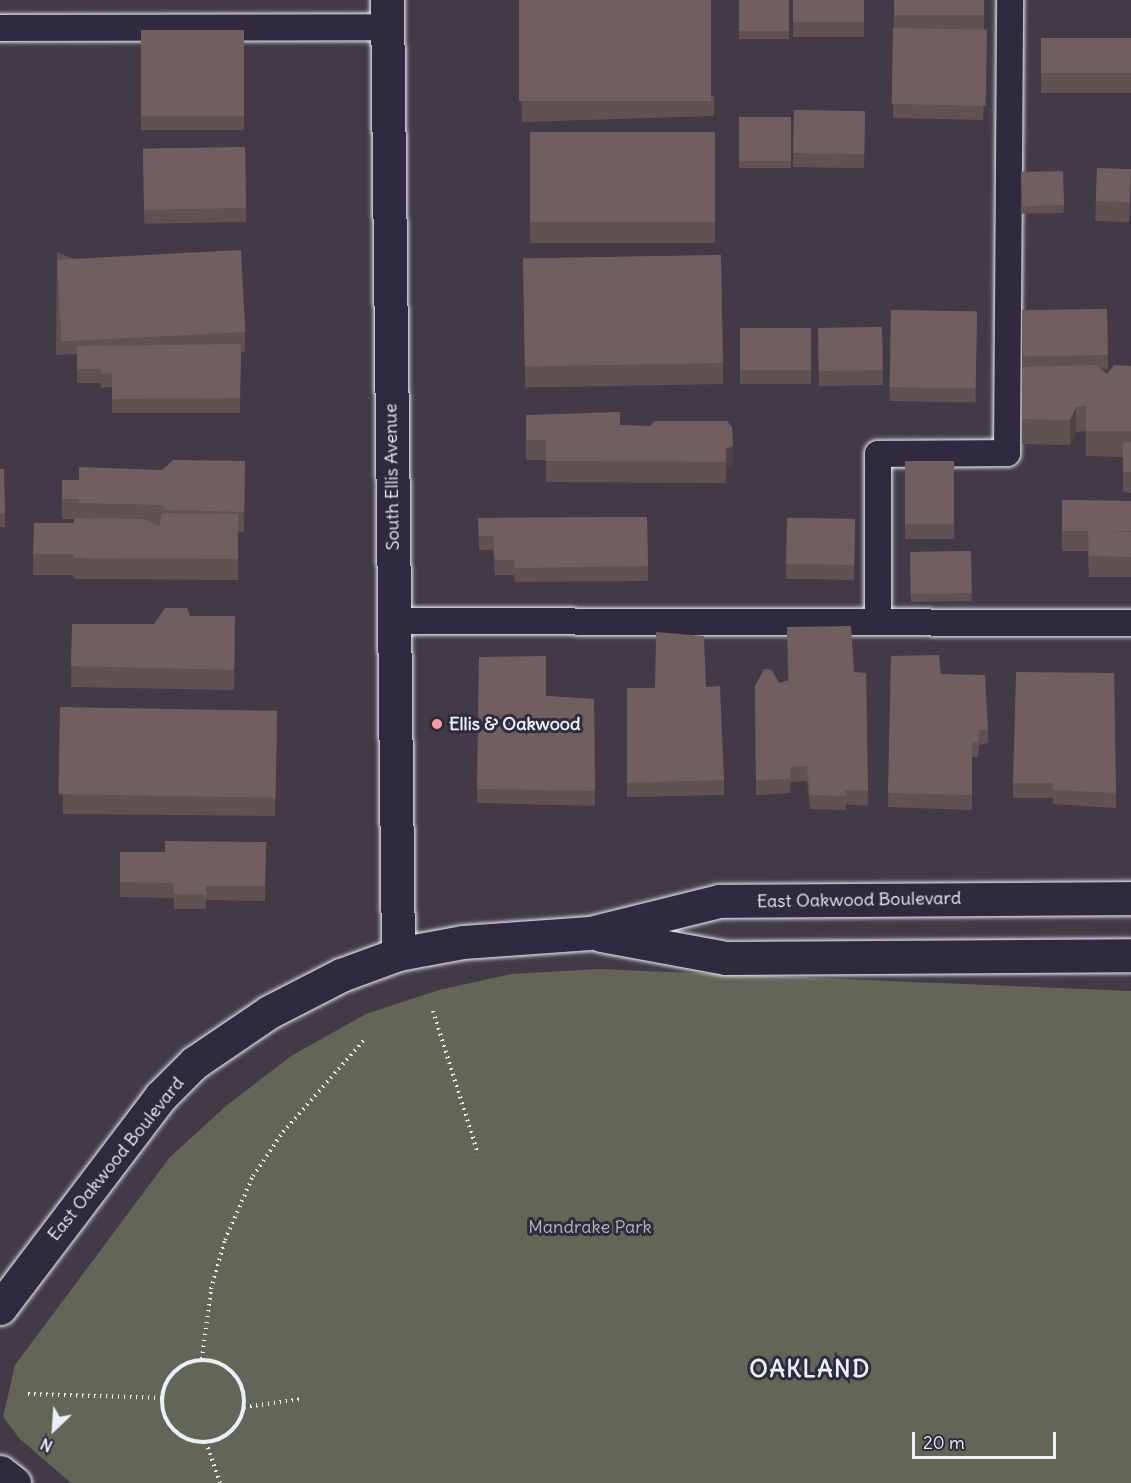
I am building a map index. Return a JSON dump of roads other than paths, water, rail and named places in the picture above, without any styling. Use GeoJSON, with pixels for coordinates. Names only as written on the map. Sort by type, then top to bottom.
{"type":"FeatureCollection","features":[{"type":"Feature","properties":{"kind":"street","name":"South Ellis Avenue"},"geometry":{"type":"LineString","coordinates":[[387,14],[398,954]]}},
{"type":"Feature","properties":{"kind":"street","name":"East Oakwood Boulevard"},"geometry":{"type":"LineString","coordinates":[[0,1308],[160,1097],[194,1063],[269,1012],[341,975],[398,954],[463,942],[590,933],[719,901],[1131,898]]}},
{"type":"Feature","properties":{"kind":"street","name":"East Oakwood Boulevard"},"geometry":{"type":"LineString","coordinates":[[590,933],[726,958],[1131,955]]}},
{"type":"Feature","properties":{"kind":"street"},"geometry":{"type":"LineString","coordinates":[[0,1472],[14,1483]]}},
{"type":"Feature","properties":{"kind":"lane"},"geometry":{"type":"LineString","coordinates":[[878,622],[878,454],[1007,453],[1010,0]]}},
{"type":"Feature","properties":{"kind":"lane"},"geometry":{"type":"LineString","coordinates":[[0,28],[387,14]]}},
{"type":"Feature","properties":{"kind":"lane"},"geometry":{"type":"LineString","coordinates":[[394,621],[1131,623]]}},
{"type":"Feature","properties":{"kind":"place","name":"Ellis & Oakwood"},"geometry":{"type":"Point","coordinates":[437,724]}},
{"type":"Feature","properties":{"kind":"district","name":"OAKLAND"},"geometry":{"type":"Point","coordinates":[810,1369]}},
{"type":"Feature","properties":{"kind":"park label","name":"Mandrake Park"},"geometry":{"type":"Point","coordinates":[590,1227]}}]}
